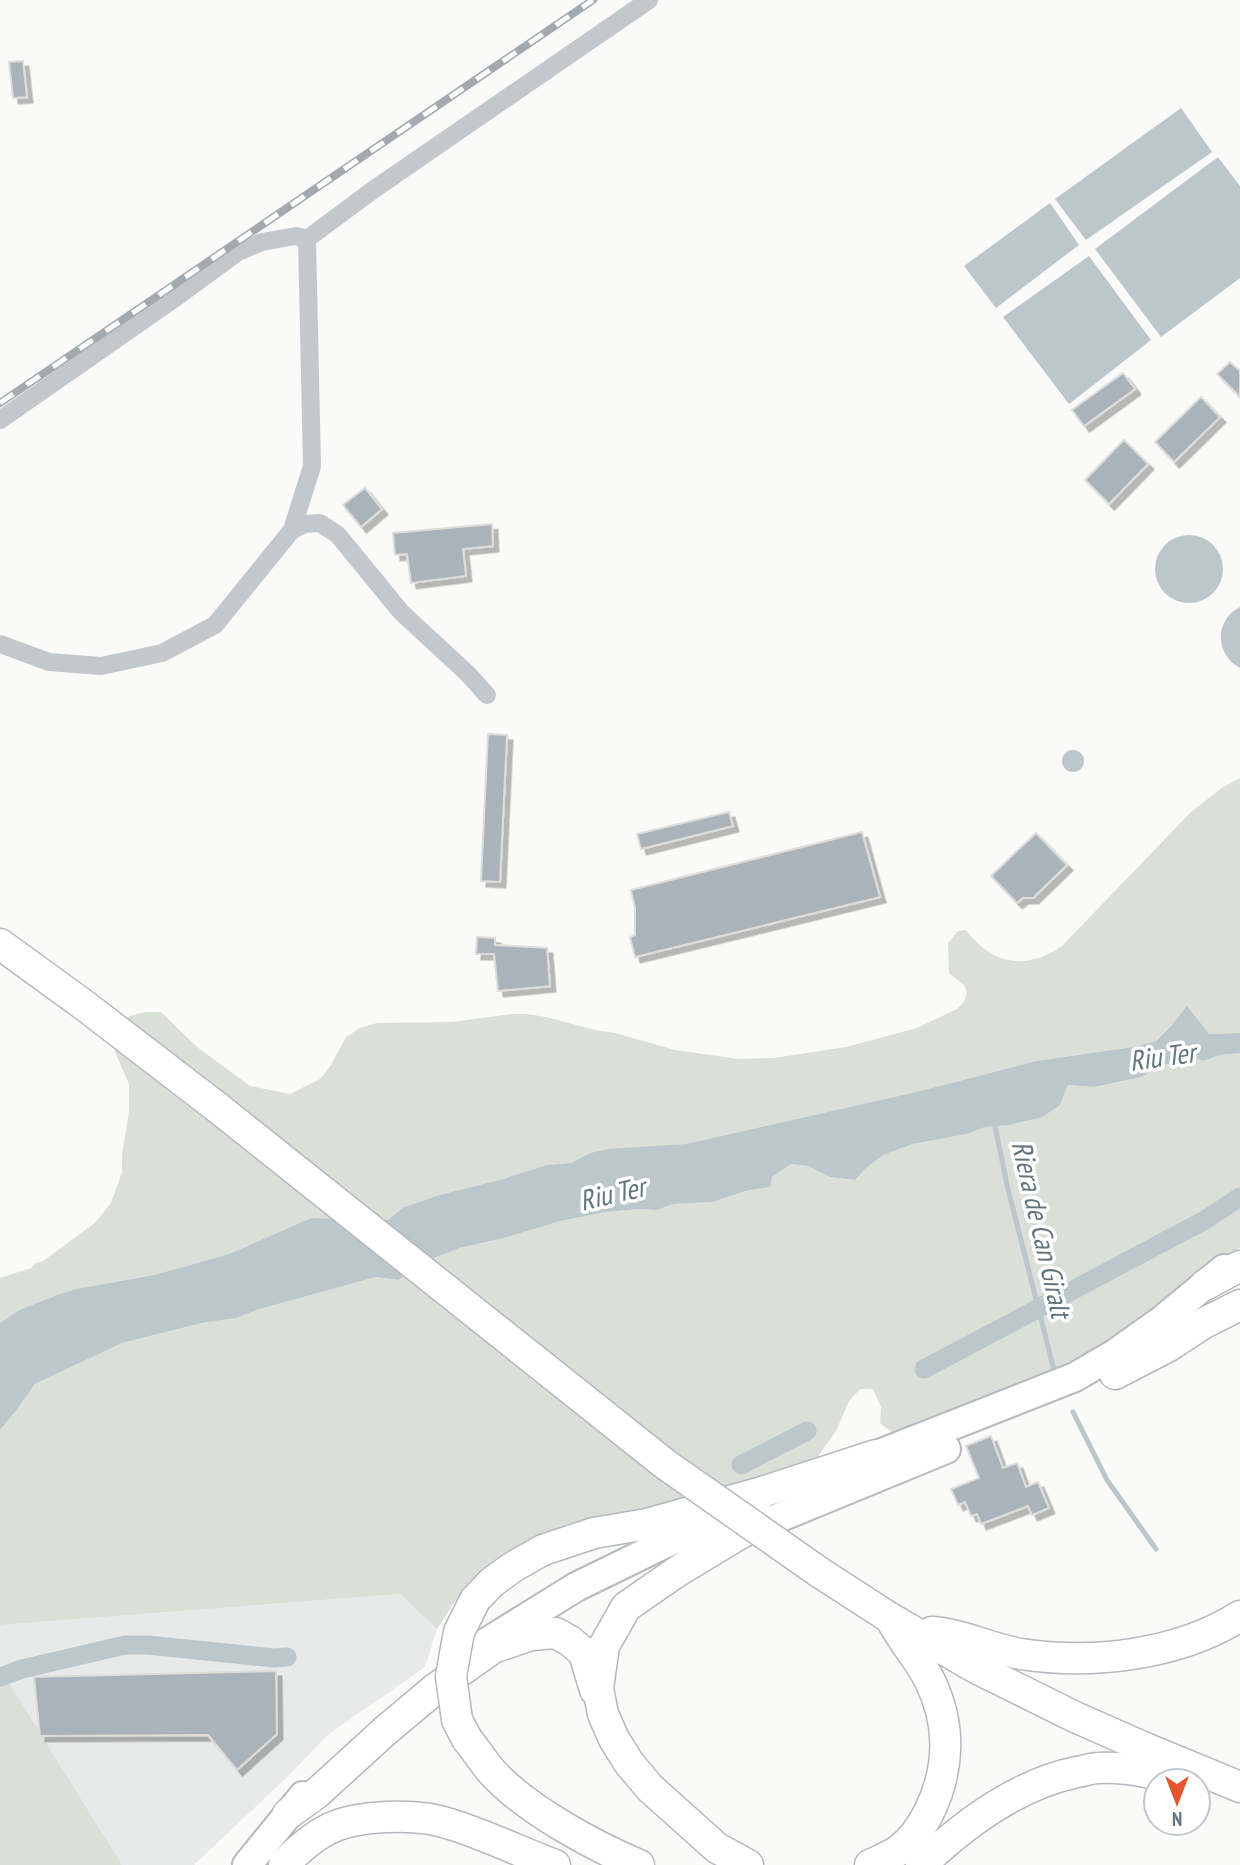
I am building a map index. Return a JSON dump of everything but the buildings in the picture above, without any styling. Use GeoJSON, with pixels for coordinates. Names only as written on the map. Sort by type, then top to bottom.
{"type":"FeatureCollection","features":[{"type":"Feature","properties":{"kind":"highway"},"geometry":{"type":"LineString","coordinates":[[0,944],[218,1108],[665,1464],[819,1572],[976,1668],[1075,1717],[1235,1786]]}},
{"type":"Feature","properties":{"kind":"highway"},"geometry":{"type":"LineString","coordinates":[[1205,1285],[1240,1266]]}},
{"type":"Feature","properties":{"kind":"highway"},"geometry":{"type":"LineString","coordinates":[[1115,1374],[1169,1346],[1204,1322],[1240,1306]]}},
{"type":"Feature","properties":{"kind":"highway"},"geometry":{"type":"LineString","coordinates":[[639,1865],[583,1839],[524,1800],[494,1774],[467,1739],[457,1720],[451,1676],[459,1632],[475,1600],[491,1583],[543,1550],[594,1533],[647,1524],[759,1493],[876,1455]]}},
{"type":"Feature","properties":{"kind":"highway"},"geometry":{"type":"LineString","coordinates":[[603,1714],[598,1688],[604,1646],[626,1607],[741,1533]]}},
{"type":"Feature","properties":{"kind":"highway"},"geometry":{"type":"LineString","coordinates":[[901,1624],[1020,1654],[1084,1659],[1153,1650],[1191,1639],[1240,1616]]}},
{"type":"Feature","properties":{"kind":"highway"},"geometry":{"type":"LineString","coordinates":[[870,1865],[899,1850],[920,1829],[938,1793],[945,1767],[946,1738],[939,1706],[929,1680],[903,1641],[901,1624]]}},
{"type":"Feature","properties":{"kind":"highway"},"geometry":{"type":"LineString","coordinates":[[288,1814],[317,1793],[435,1689],[493,1648],[531,1635],[556,1633],[584,1653],[603,1714],[629,1763],[650,1788],[717,1847],[748,1865]]}},
{"type":"Feature","properties":{"kind":"highway"},"geometry":{"type":"LineString","coordinates":[[923,1862],[1019,1791],[1056,1776],[1097,1768],[1142,1771]]}},
{"type":"Feature","properties":{"kind":"highway"},"geometry":{"type":"LineString","coordinates":[[1212,1784],[1235,1786]]}},
{"type":"Feature","properties":{"kind":"highway"},"geometry":{"type":"LineString","coordinates":[[284,1865],[325,1830],[362,1818],[407,1817],[448,1822],[555,1865]]}},
{"type":"Feature","properties":{"kind":"main road"},"geometry":{"type":"LineString","coordinates":[[247,1865],[310,1788],[380,1722],[480,1646],[566,1593],[664,1544],[876,1455],[1075,1377],[1116,1353],[1161,1321],[1240,1257]]}},
{"type":"Feature","properties":{"kind":"main road"},"geometry":{"type":"LineString","coordinates":[[269,1865],[345,1777],[472,1672],[531,1635],[623,1584],[1087,1389],[1115,1374],[1167,1338],[1240,1279]]}},
{"type":"Feature","properties":{"kind":"street"},"geometry":{"type":"LineString","coordinates":[[307,239],[384,182],[649,0]]}},
{"type":"Feature","properties":{"kind":"street"},"geometry":{"type":"LineString","coordinates":[[0,420],[238,252],[262,242],[296,236],[307,239]]}},
{"type":"Feature","properties":{"kind":"street"},"geometry":{"type":"LineString","coordinates":[[0,644],[49,662],[101,666],[162,653],[215,625],[292,530],[312,466],[307,239]]}},
{"type":"Feature","properties":{"kind":"street"},"geometry":{"type":"LineString","coordinates":[[292,530],[305,524],[320,523],[338,535],[401,612],[468,674],[486,695]]}},
{"type":"Feature","properties":{"kind":"shaded area"},"geometry":{"type":"Polygon","coordinates":[[[1240,778],[1240,1033],[1209,1034],[1172,1025],[1156,1041],[1133,1047],[1036,1061],[916,1092],[686,1144],[590,1153],[571,1163],[546,1165],[439,1195],[404,1207],[388,1220],[311,1218],[229,1254],[154,1275],[57,1295],[19,1310],[0,1323],[0,1278],[43,1261],[95,1223],[111,1203],[122,1172],[129,1111],[129,1084],[115,1052],[114,1043],[123,1021],[130,1016],[161,1012],[197,1047],[250,1086],[290,1094],[320,1079],[346,1037],[360,1028],[377,1023],[452,1022],[527,1014],[615,1033],[675,1050],[739,1059],[774,1058],[846,1047],[917,1028],[957,1009],[964,1002],[967,993],[964,985],[949,973],[948,943],[958,931],[966,930],[987,951],[1010,960],[1035,959],[1062,946],[1191,812],[1223,787],[1240,778]]]}},
{"type":"Feature","properties":{"kind":"shaded area"},"geometry":{"type":"Polygon","coordinates":[[[1240,1053],[1240,1247],[1112,1347],[897,1436],[880,1423],[881,1407],[873,1389],[860,1389],[849,1401],[836,1431],[814,1462],[506,1557],[455,1601],[437,1629],[400,1594],[0,1625],[0,1430],[35,1384],[122,1343],[202,1323],[236,1318],[376,1277],[398,1280],[434,1258],[460,1248],[561,1221],[606,1212],[657,1210],[673,1204],[713,1202],[769,1187],[772,1177],[791,1164],[808,1166],[830,1177],[855,1180],[883,1155],[913,1144],[967,1134],[985,1127],[1009,1125],[1060,1105],[1068,1085],[1094,1087],[1142,1077],[1160,1063],[1180,1066],[1192,1056],[1203,1061],[1220,1055],[1240,1053]]]}},
{"type":"Feature","properties":{"kind":"shaded area"},"geometry":{"type":"Polygon","coordinates":[[[400,1594],[437,1629],[425,1667],[329,1734],[194,1865],[122,1865],[0,1668],[0,1625],[400,1594]]]}},
{"type":"Feature","properties":{"kind":"shaded area"},"geometry":{"type":"Polygon","coordinates":[[[0,1668],[122,1865],[0,1865],[0,1668]]]}},
{"type":"Feature","properties":{"kind":"water"},"geometry":{"type":"Polygon","coordinates":[[[1181,108],[1212,152],[1086,240],[1055,199],[1181,108]]]}},
{"type":"Feature","properties":{"kind":"water"},"geometry":{"type":"Polygon","coordinates":[[[1218,157],[1240,186],[1240,278],[1161,337],[1095,249],[1218,157]]]}},
{"type":"Feature","properties":{"kind":"water"},"geometry":{"type":"Polygon","coordinates":[[[1050,203],[1079,245],[996,308],[964,266],[1050,203]]]}},
{"type":"Feature","properties":{"kind":"water"},"geometry":{"type":"Polygon","coordinates":[[[1089,256],[1151,340],[1069,404],[1003,317],[1089,256]]]}},
{"type":"Feature","properties":{"kind":"water"},"geometry":{"type":"Polygon","coordinates":[[[1189,535],[1202,538],[1213,545],[1220,556],[1223,569],[1220,582],[1213,593],[1202,600],[1189,603],[1176,600],[1165,593],[1158,582],[1155,569],[1158,556],[1165,545],[1176,538],[1189,535]]]}},
{"type":"Feature","properties":{"kind":"water"},"geometry":{"type":"Polygon","coordinates":[[[1240,607],[1240,668],[1226,655],[1221,638],[1226,620],[1240,607]]]}},
{"type":"Feature","properties":{"kind":"water"},"geometry":{"type":"Polygon","coordinates":[[[1073,750],[1081,753],[1084,761],[1081,769],[1073,772],[1065,769],[1062,761],[1065,753],[1073,750]]]}},
{"type":"Feature","properties":{"kind":"water","name":"Riu Ter"},"geometry":{"type":"Polygon","coordinates":[[[1187,1006],[1209,1034],[1240,1033],[1240,1053],[1220,1055],[1203,1061],[1192,1056],[1180,1066],[1160,1063],[1142,1077],[1094,1087],[1068,1085],[1060,1105],[1042,1117],[913,1144],[883,1155],[855,1180],[830,1177],[808,1166],[791,1164],[772,1177],[770,1187],[746,1191],[713,1202],[673,1204],[657,1210],[606,1212],[561,1221],[460,1248],[434,1258],[398,1280],[376,1277],[236,1318],[202,1323],[122,1343],[35,1384],[0,1430],[0,1323],[19,1310],[57,1295],[154,1275],[229,1254],[311,1218],[388,1220],[404,1207],[439,1195],[546,1165],[571,1163],[590,1153],[608,1149],[686,1144],[916,1092],[1036,1061],[1133,1047],[1156,1041],[1187,1006]]]}},
{"type":"Feature","properties":{"kind":"waterway","name":"Riera de Can Giralt"},"geometry":{"type":"LineString","coordinates":[[994,1121],[1007,1185],[1054,1370]]}},
{"type":"Feature","properties":{"kind":"waterway"},"geometry":{"type":"LineString","coordinates":[[924,1369],[1205,1220],[1240,1197]]}},
{"type":"Feature","properties":{"kind":"waterway","name":"Riera de Can Giralt"},"geometry":{"type":"LineString","coordinates":[[1073,1412],[1107,1480],[1156,1549]]}},
{"type":"Feature","properties":{"kind":"waterway"},"geometry":{"type":"LineString","coordinates":[[741,1465],[807,1431]]}},
{"type":"Feature","properties":{"kind":"waterway"},"geometry":{"type":"LineString","coordinates":[[0,1677],[22,1669],[125,1645],[287,1657]]}},
{"type":"Feature","properties":{"kind":"railway"},"geometry":{"type":"LineString","coordinates":[[0,403],[593,0]]}}]}
